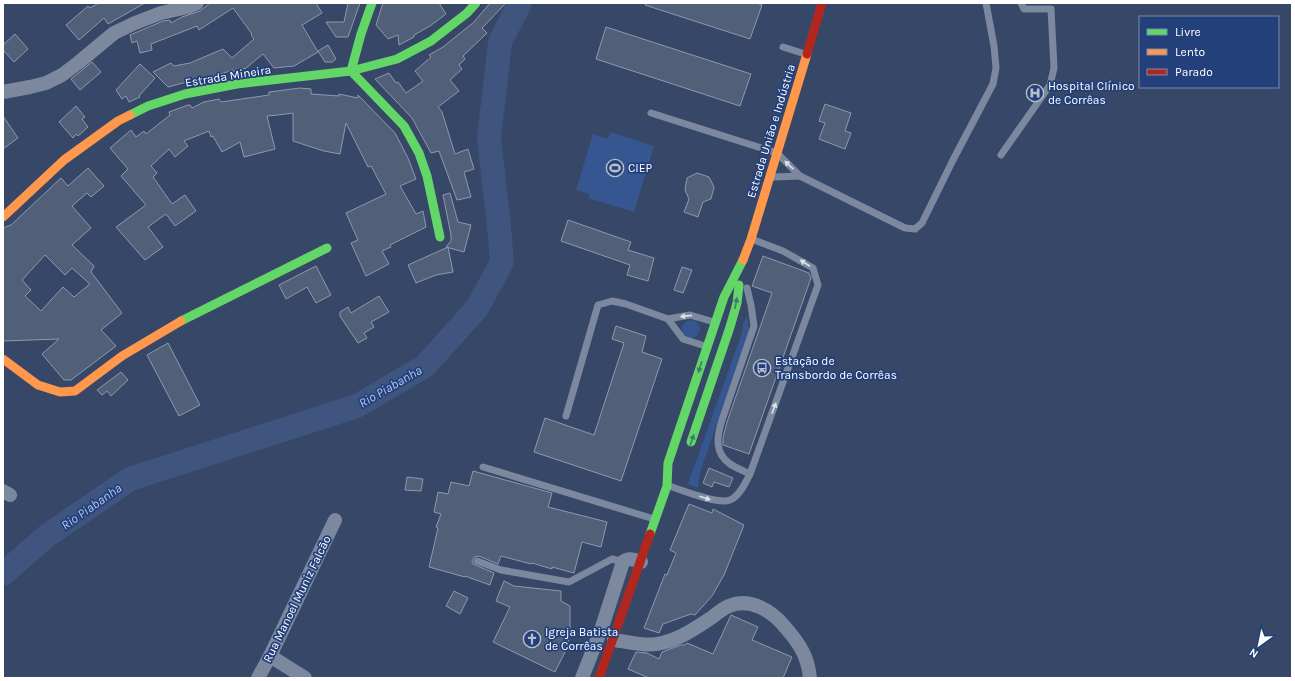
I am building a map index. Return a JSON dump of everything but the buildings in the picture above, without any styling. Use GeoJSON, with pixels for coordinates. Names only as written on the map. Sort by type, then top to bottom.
{"type":"FeatureCollection","features":[{"type":"Feature","properties":{"kind":"street"},"geometry":{"type":"LineString","coordinates":[[3,92],[30,88],[46,83],[62,75],[114,33],[154,16],[188,7],[197,3]]}},
{"type":"Feature","properties":{"kind":"street"},"geometry":{"type":"LineString","coordinates":[[372,3],[361,34],[351,71],[404,126],[419,153],[427,176],[440,236]]}},
{"type":"Feature","properties":{"kind":"street","name":"Estrada Mineira"},"geometry":{"type":"LineString","coordinates":[[3,217],[64,160],[118,121],[148,106],[185,94],[237,84],[351,71],[397,59],[431,41],[467,14],[476,3]]}},
{"type":"Feature","properties":{"kind":"street","name":"Estrada União e Indústria"},"geometry":{"type":"LineString","coordinates":[[687,454],[730,327],[752,239],[822,3]]}},
{"type":"Feature","properties":{"kind":"street"},"geometry":{"type":"LineString","coordinates":[[3,359],[38,385],[60,392],[75,391],[84,386],[122,356],[194,314],[327,248]]}},
{"type":"Feature","properties":{"kind":"street","name":"Estrada União e Indústria"},"geometry":{"type":"LineString","coordinates":[[600,678],[667,486],[668,463],[715,322],[724,297],[743,272]]}},
{"type":"Feature","properties":{"kind":"street","name":"Estrada União e Indústria"},"geometry":{"type":"LineString","coordinates":[[667,486],[677,474]]}},
{"type":"Feature","properties":{"kind":"street","name":"Rua Manoel Muniz Falcão"},"geometry":{"type":"LineString","coordinates":[[258,678],[335,520]]}},
{"type":"Feature","properties":{"kind":"street"},"geometry":{"type":"LineString","coordinates":[[582,678],[602,627],[623,562],[631,559],[641,562]]}},
{"type":"Feature","properties":{"kind":"street"},"geometry":{"type":"LineString","coordinates":[[614,640],[645,645],[662,643],[678,638],[729,606],[746,603],[758,606],[782,622],[802,649],[809,664],[810,678]]}},
{"type":"Feature","properties":{"kind":"street"},"geometry":{"type":"LineString","coordinates":[[270,656],[305,678]]}},
{"type":"Feature","properties":{"kind":"lane"},"geometry":{"type":"LineString","coordinates":[[651,113],[777,153],[800,176],[905,228],[915,229],[922,222],[992,84],[996,61],[986,3]]}},
{"type":"Feature","properties":{"kind":"lane"},"geometry":{"type":"LineString","coordinates":[[1000,155],[1050,85],[1054,68],[1051,9],[1024,8],[1021,3]]}},
{"type":"Feature","properties":{"kind":"lane"},"geometry":{"type":"LineString","coordinates":[[783,47],[807,55]]}},
{"type":"Feature","properties":{"kind":"lane"},"geometry":{"type":"LineString","coordinates":[[770,177],[800,176]]}},
{"type":"Feature","properties":{"kind":"lane"},"geometry":{"type":"LineString","coordinates":[[660,477],[667,486],[712,500],[729,500],[741,492],[750,474],[818,285],[813,268],[783,250],[752,239]]}},
{"type":"Feature","properties":{"kind":"lane"},"geometry":{"type":"LineString","coordinates":[[743,272],[752,305],[754,326],[718,433],[718,446],[721,455],[730,464],[750,474]]}},
{"type":"Feature","properties":{"kind":"lane"},"geometry":{"type":"LineString","coordinates":[[566,416],[598,305],[612,302],[626,304],[668,319],[690,315],[730,327]]}},
{"type":"Feature","properties":{"kind":"lane"},"geometry":{"type":"LineString","coordinates":[[668,319],[683,339],[722,352]]}},
{"type":"Feature","properties":{"kind":"lane"},"geometry":{"type":"LineString","coordinates":[[673,423],[695,384]]}},
{"type":"Feature","properties":{"kind":"lane"},"geometry":{"type":"LineString","coordinates":[[483,467],[656,520]]}},
{"type":"Feature","properties":{"kind":"lane"},"geometry":{"type":"LineString","coordinates":[[477,561],[501,570],[569,582],[612,559],[623,562]]}},
{"type":"Feature","properties":{"kind":"shaded area","name":"CIEP"},"geometry":{"type":"Polygon","coordinates":[[[610,132],[654,146],[634,212],[588,198],[590,194],[576,190],[593,134],[608,139],[610,132]]]}},
{"type":"Feature","properties":{"kind":"shaded area"},"geometry":{"type":"Polygon","coordinates":[[[747,315],[749,330],[700,473],[698,488],[688,484],[742,333],[743,324],[747,315]]]}},
{"type":"Feature","properties":{"kind":"shaded area"},"geometry":{"type":"Polygon","coordinates":[[[687,320],[695,320],[700,325],[698,336],[695,338],[687,338],[682,333],[682,325],[687,320]]]}},
{"type":"Feature","properties":{"kind":"waterway","name":"Rio Piabanha"},"geometry":{"type":"LineString","coordinates":[[3,574],[48,535],[130,479],[357,406],[425,366],[477,308],[502,262],[489,138],[500,42],[520,3]]}},
{"type":"Feature","properties":{"kind":"traffic: fast"},"geometry":{"type":"LineString","coordinates":[[372,3],[361,34],[351,71],[404,126],[419,153],[427,176],[440,237]]}},
{"type":"Feature","properties":{"kind":"traffic: fast"},"geometry":{"type":"LineString","coordinates":[[130,115],[148,106],[185,94],[237,84],[351,71],[397,59],[431,41],[467,13],[476,3]]}},
{"type":"Feature","properties":{"kind":"traffic: fast"},"geometry":{"type":"LineString","coordinates":[[181,321],[327,248]]}},
{"type":"Feature","properties":{"kind":"traffic: fast"},"geometry":{"type":"LineString","coordinates":[[650,534],[667,486],[668,463],[724,297],[743,260]]}},
{"type":"Feature","properties":{"kind":"traffic: fast"},"geometry":{"type":"LineString","coordinates":[[691,442],[730,327],[737,303],[739,285]]}},
{"type":"Feature","properties":{"kind":"traffic: slow"},"geometry":{"type":"LineString","coordinates":[[743,260],[751,239],[807,54]]}},
{"type":"Feature","properties":{"kind":"traffic: slow"},"geometry":{"type":"LineString","coordinates":[[3,217],[64,160],[118,121],[130,115]]}},
{"type":"Feature","properties":{"kind":"traffic: slow"},"geometry":{"type":"LineString","coordinates":[[3,359],[38,385],[60,392],[75,391],[122,356],[181,321]]}},
{"type":"Feature","properties":{"kind":"traffic: jam"},"geometry":{"type":"LineString","coordinates":[[807,54],[822,3]]}},
{"type":"Feature","properties":{"kind":"traffic: jam"},"geometry":{"type":"LineString","coordinates":[[599,678],[650,534]]}},
{"type":"Feature","properties":{"kind":"place","name":"Hospital Clínico de Corrêas"},"geometry":{"type":"Point","coordinates":[1035,93]}},
{"type":"Feature","properties":{"kind":"place","name":"CIEP"},"geometry":{"type":"Point","coordinates":[615,168]}},
{"type":"Feature","properties":{"kind":"place","name":"Estação de Transbordo de Corrêas"},"geometry":{"type":"Point","coordinates":[762,368]}},
{"type":"Feature","properties":{"kind":"place","name":"Igreja Batista de Corrêas"},"geometry":{"type":"Point","coordinates":[532,639]}}]}
